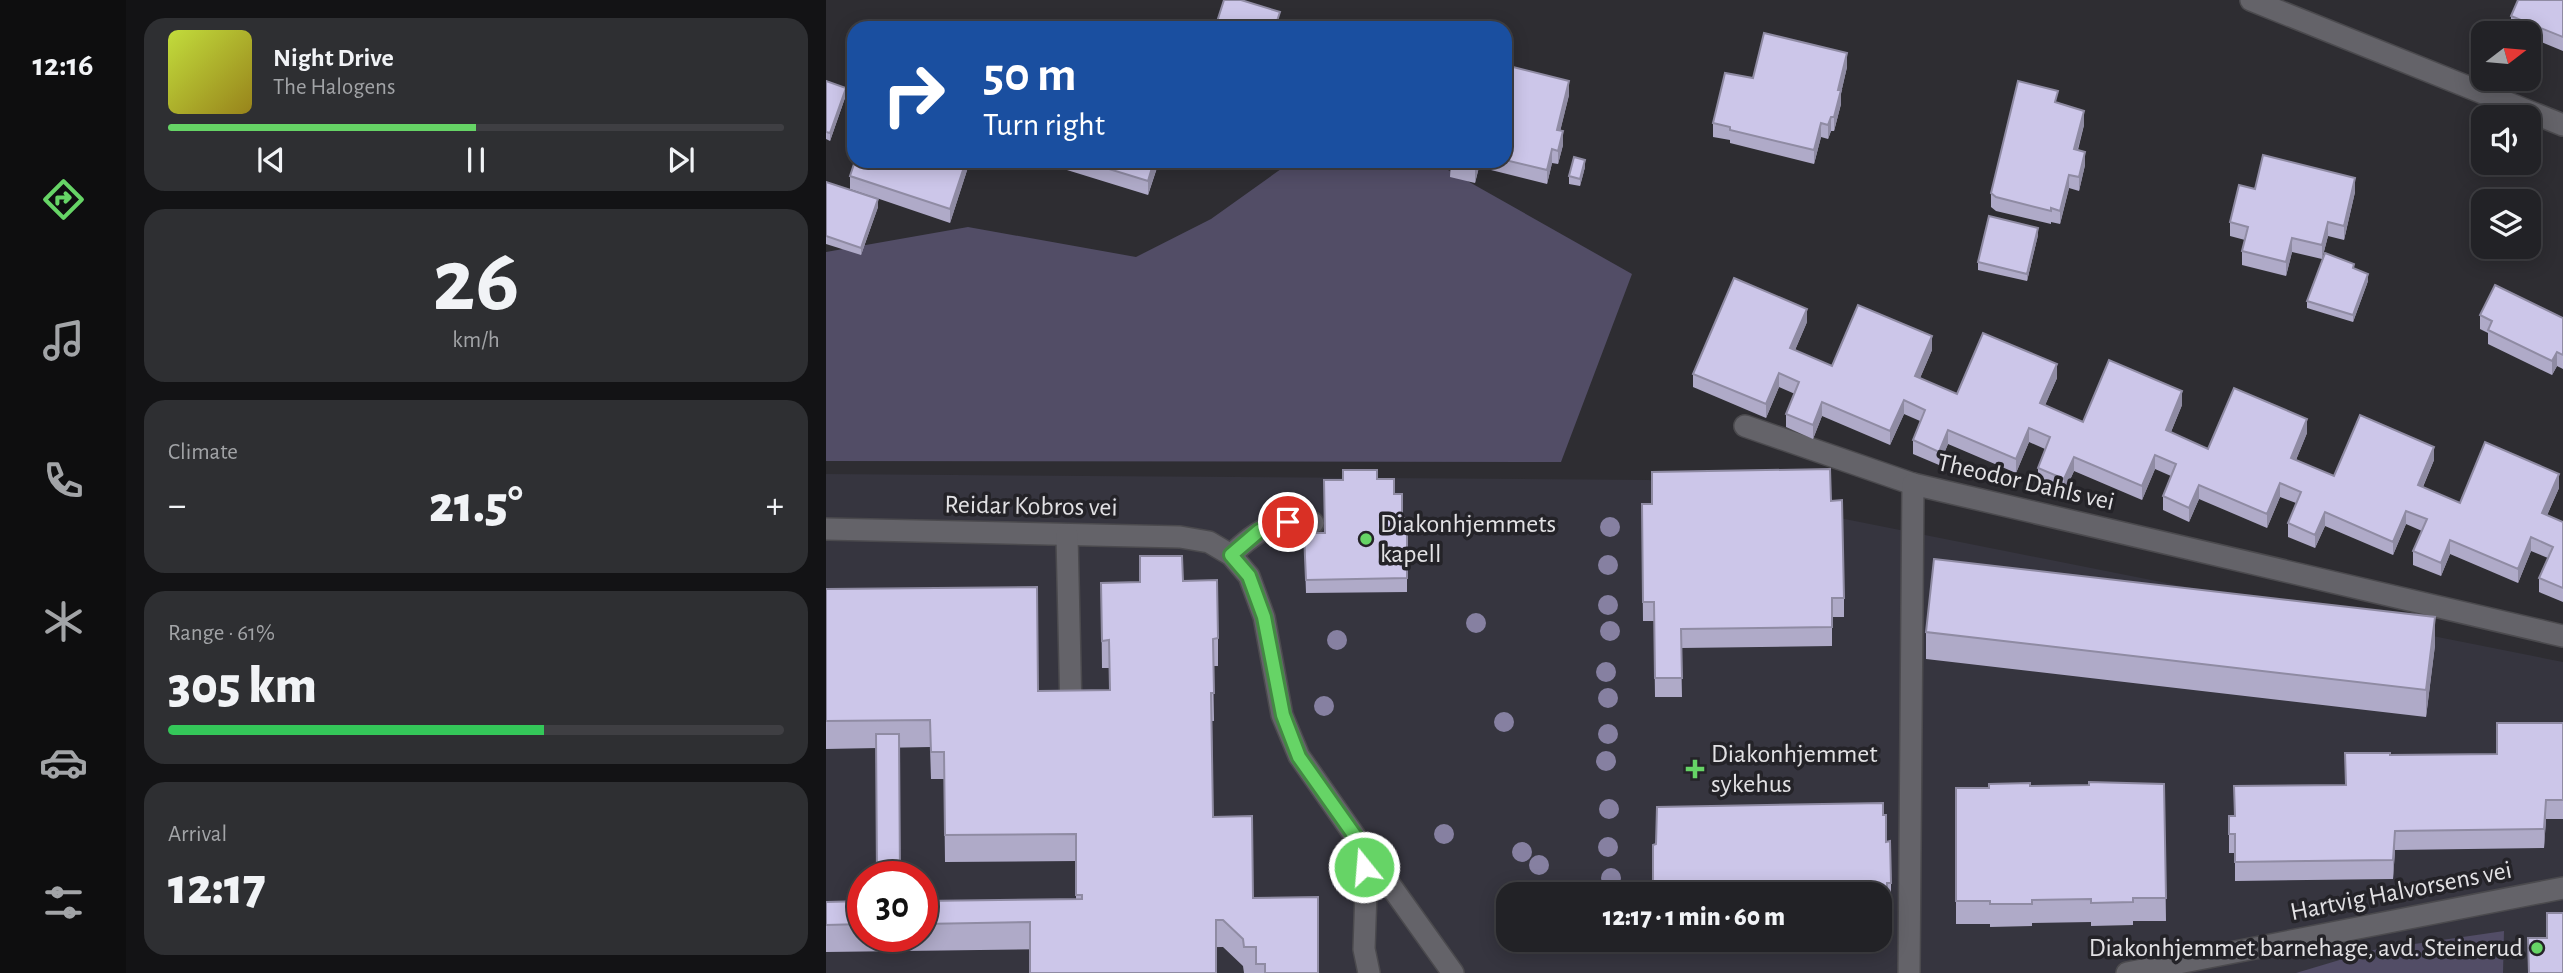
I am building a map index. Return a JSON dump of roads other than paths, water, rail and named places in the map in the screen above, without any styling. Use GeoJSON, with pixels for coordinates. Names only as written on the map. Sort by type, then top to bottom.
{"type":"FeatureCollection","features":[{"type":"Feature","properties":{"kind":"street"},"geometry":{"type":"LineString","coordinates":[[2252,0],[2563,125]]}},
{"type":"Feature","properties":{"kind":"street"},"geometry":{"type":"LineString","coordinates":[[1745,426],[1913,484]]}},
{"type":"Feature","properties":{"kind":"street","name":"Theodor Dahls vei"},"geometry":{"type":"LineString","coordinates":[[1909,973],[1913,484],[2563,636]]}},
{"type":"Feature","properties":{"kind":"street"},"geometry":{"type":"LineString","coordinates":[[1313,523],[1288,522],[1272,526],[1248,539],[1231,555],[1249,576],[1264,617],[1283,715],[1299,757],[1452,973]]}},
{"type":"Feature","properties":{"kind":"street","name":"Reidar Kobros vei"},"geometry":{"type":"LineString","coordinates":[[826,529],[1180,537],[1209,542],[1231,555]]}},
{"type":"Feature","properties":{"kind":"street"},"geometry":{"type":"LineString","coordinates":[[1067,535],[1071,712]]}},
{"type":"Feature","properties":{"kind":"street"},"geometry":{"type":"LineString","coordinates":[[1357,839],[1364,867],[1364,949],[1369,973]]}},
{"type":"Feature","properties":{"kind":"street","name":"Hartvig Halvorsens vei"},"geometry":{"type":"LineString","coordinates":[[2126,973],[2563,888]]}},
{"type":"Feature","properties":{"kind":"place","name":"Diakonhjemmets kapell"},"geometry":{"type":"Point","coordinates":[1366,539]}},
{"type":"Feature","properties":{"kind":"place","name":"Diakonhjemmet sykehus"},"geometry":{"type":"Point","coordinates":[1695,769]}},
{"type":"Feature","properties":{"kind":"place","name":"Diakonhjemmet barnehage, avd. Steinerud"},"geometry":{"type":"Point","coordinates":[2537,948]}}]}
